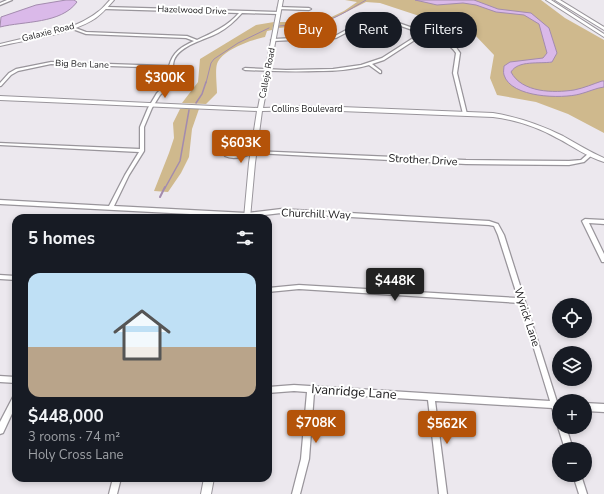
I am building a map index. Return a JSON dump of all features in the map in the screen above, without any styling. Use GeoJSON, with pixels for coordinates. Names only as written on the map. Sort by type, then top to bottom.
{"type":"FeatureCollection","features":[{"type":"Feature","properties":{"kind":"main road"},"geometry":{"type":"LineString","coordinates":[[548,0],[604,36]]}},
{"type":"Feature","properties":{"kind":"main road"},"geometry":{"type":"LineString","coordinates":[[557,0],[604,29]]}},
{"type":"Feature","properties":{"kind":"street"},"geometry":{"type":"LineString","coordinates":[[0,4],[10,0]]}},
{"type":"Feature","properties":{"kind":"street","name":"Galaxie Road"},"geometry":{"type":"LineString","coordinates":[[0,45],[72,28],[90,20],[107,8],[112,0]]}},
{"type":"Feature","properties":{"kind":"street","name":"Callejo Road"},"geometry":{"type":"LineString","coordinates":[[247,214],[248,179],[252,152],[281,0]]}},
{"type":"Feature","properties":{"kind":"street","name":"Hazelwood Drive"},"geometry":{"type":"LineString","coordinates":[[107,8],[241,12],[309,9]]}},
{"type":"Feature","properties":{"kind":"street"},"geometry":{"type":"LineString","coordinates":[[110,208],[127,175],[142,151],[142,127],[158,94],[171,82],[170,67],[174,58],[181,49],[197,40],[209,36],[234,21],[241,12]]}},
{"type":"Feature","properties":{"kind":"street"},"geometry":{"type":"LineString","coordinates":[[273,40],[336,37],[373,17],[378,16],[410,28]]}},
{"type":"Feature","properties":{"kind":"street"},"geometry":{"type":"LineString","coordinates":[[72,28],[86,33],[187,37],[197,40]]}},
{"type":"Feature","properties":{"kind":"street"},"geometry":{"type":"LineString","coordinates":[[245,69],[267,71],[333,70],[370,64],[383,59],[410,42]]}},
{"type":"Feature","properties":{"kind":"street"},"geometry":{"type":"LineString","coordinates":[[455,48],[457,50],[458,57],[455,73],[465,114]]}},
{"type":"Feature","properties":{"kind":"street","name":"Big Ben Lane"},"geometry":{"type":"LineString","coordinates":[[0,85],[10,74],[17,70],[51,63],[170,67]]}},
{"type":"Feature","properties":{"kind":"street"},"geometry":{"type":"LineString","coordinates":[[370,64],[380,72]]}},
{"type":"Feature","properties":{"kind":"street","name":"Collins Boulevard"},"geometry":{"type":"LineString","coordinates":[[0,98],[260,109],[314,108],[492,115],[522,121],[555,134],[590,154],[604,160]]}},
{"type":"Feature","properties":{"kind":"street"},"geometry":{"type":"LineString","coordinates":[[0,144],[142,151]]}},
{"type":"Feature","properties":{"kind":"street","name":"Strother Drive"},"geometry":{"type":"LineString","coordinates":[[226,156],[243,156],[252,152],[513,163],[576,163],[582,161],[590,154]]}},
{"type":"Feature","properties":{"kind":"street","name":"Churchill Way"},"geometry":{"type":"LineString","coordinates":[[0,202],[201,214]]}},
{"type":"Feature","properties":{"kind":"street","name":"Churchill Way"},"geometry":{"type":"LineString","coordinates":[[264,214],[281,211],[489,223]]}},
{"type":"Feature","properties":{"kind":"street"},"geometry":{"type":"LineString","coordinates":[[604,222],[585,221],[604,260]]}},
{"type":"Feature","properties":{"kind":"street","name":"Wyrick Lane"},"geometry":{"type":"LineString","coordinates":[[489,223],[496,226],[500,231],[553,394]]}},
{"type":"Feature","properties":{"kind":"street"},"geometry":{"type":"LineString","coordinates":[[0,277],[12,278]]}},
{"type":"Feature","properties":{"kind":"street"},"geometry":{"type":"LineString","coordinates":[[272,290],[299,287],[522,301]]}},
{"type":"Feature","properties":{"kind":"street"},"geometry":{"type":"LineString","coordinates":[[0,379],[12,380]]}},
{"type":"Feature","properties":{"kind":"street","name":"Ivanridge Lane"},"geometry":{"type":"LineString","coordinates":[[272,390],[294,388],[552,405]]}},
{"type":"Feature","properties":{"kind":"street"},"geometry":{"type":"LineString","coordinates":[[296,494],[305,459],[311,389]]}},
{"type":"Feature","properties":{"kind":"street"},"geometry":{"type":"LineString","coordinates":[[431,398],[443,494]]}},
{"type":"Feature","properties":{"kind":"street"},"geometry":{"type":"LineString","coordinates":[[0,430],[12,405]]}},
{"type":"Feature","properties":{"kind":"street"},"geometry":{"type":"LineString","coordinates":[[592,407],[604,408]]}},
{"type":"Feature","properties":{"kind":"street"},"geometry":{"type":"LineString","coordinates":[[113,493],[116,482]]}},
{"type":"Feature","properties":{"kind":"street"},"geometry":{"type":"LineString","coordinates":[[206,494],[208,482]]}},
{"type":"Feature","properties":{"kind":"street"},"geometry":{"type":"LineString","coordinates":[[579,482],[583,494]]}},
{"type":"Feature","properties":{"kind":"shaded area"},"geometry":{"type":"Polygon","coordinates":[[[74,0],[77,2],[62,14],[52,18],[0,27],[1,17],[36,5],[74,0]]]}},
{"type":"Feature","properties":{"kind":"shaded area"},"geometry":{"type":"Polygon","coordinates":[[[345,0],[541,0],[565,18],[604,40],[604,133],[568,114],[536,102],[497,95],[490,78],[494,55],[477,37],[477,12],[410,13],[380,3],[366,2],[337,16],[337,14],[357,2],[345,0]]]}},
{"type":"Feature","properties":{"kind":"shaded area"},"geometry":{"type":"Polygon","coordinates":[[[415,0],[474,0],[498,9],[531,13],[549,28],[557,53],[552,62],[529,63],[514,68],[511,72],[516,79],[530,88],[548,91],[574,90],[602,81],[604,81],[604,87],[572,96],[538,95],[516,88],[509,83],[504,75],[504,66],[510,62],[543,58],[547,53],[539,24],[524,15],[496,12],[476,5],[463,3],[437,5],[415,0]]]}},
{"type":"Feature","properties":{"kind":"shaded area"},"geometry":{"type":"Polygon","coordinates":[[[274,22],[272,30],[267,31],[265,37],[238,46],[220,59],[216,67],[217,93],[206,104],[182,103],[198,82],[200,59],[256,25],[274,22]]]}},
{"type":"Feature","properties":{"kind":"shaded area"},"geometry":{"type":"Polygon","coordinates":[[[280,22],[284,22],[284,27],[279,28],[280,22]]]}},
{"type":"Feature","properties":{"kind":"shaded area"},"geometry":{"type":"Polygon","coordinates":[[[180,109],[199,109],[192,129],[189,157],[181,173],[168,192],[154,191],[174,138],[173,123],[180,109]]]}},
{"type":"Feature","properties":{"kind":"waterway"},"geometry":{"type":"LineString","coordinates":[[279,26],[311,25],[326,21],[366,0]]}},
{"type":"Feature","properties":{"kind":"waterway"},"geometry":{"type":"LineString","coordinates":[[206,83],[211,63],[214,59],[238,43],[269,28]]}},
{"type":"Feature","properties":{"kind":"waterway"},"geometry":{"type":"LineString","coordinates":[[196,103],[202,94],[206,82]]}},
{"type":"Feature","properties":{"kind":"waterway"},"geometry":{"type":"LineString","coordinates":[[165,188],[180,161],[189,110]]}},
{"type":"Feature","properties":{"kind":"waterway"},"geometry":{"type":"LineString","coordinates":[[160,197],[165,187]]}}]}
